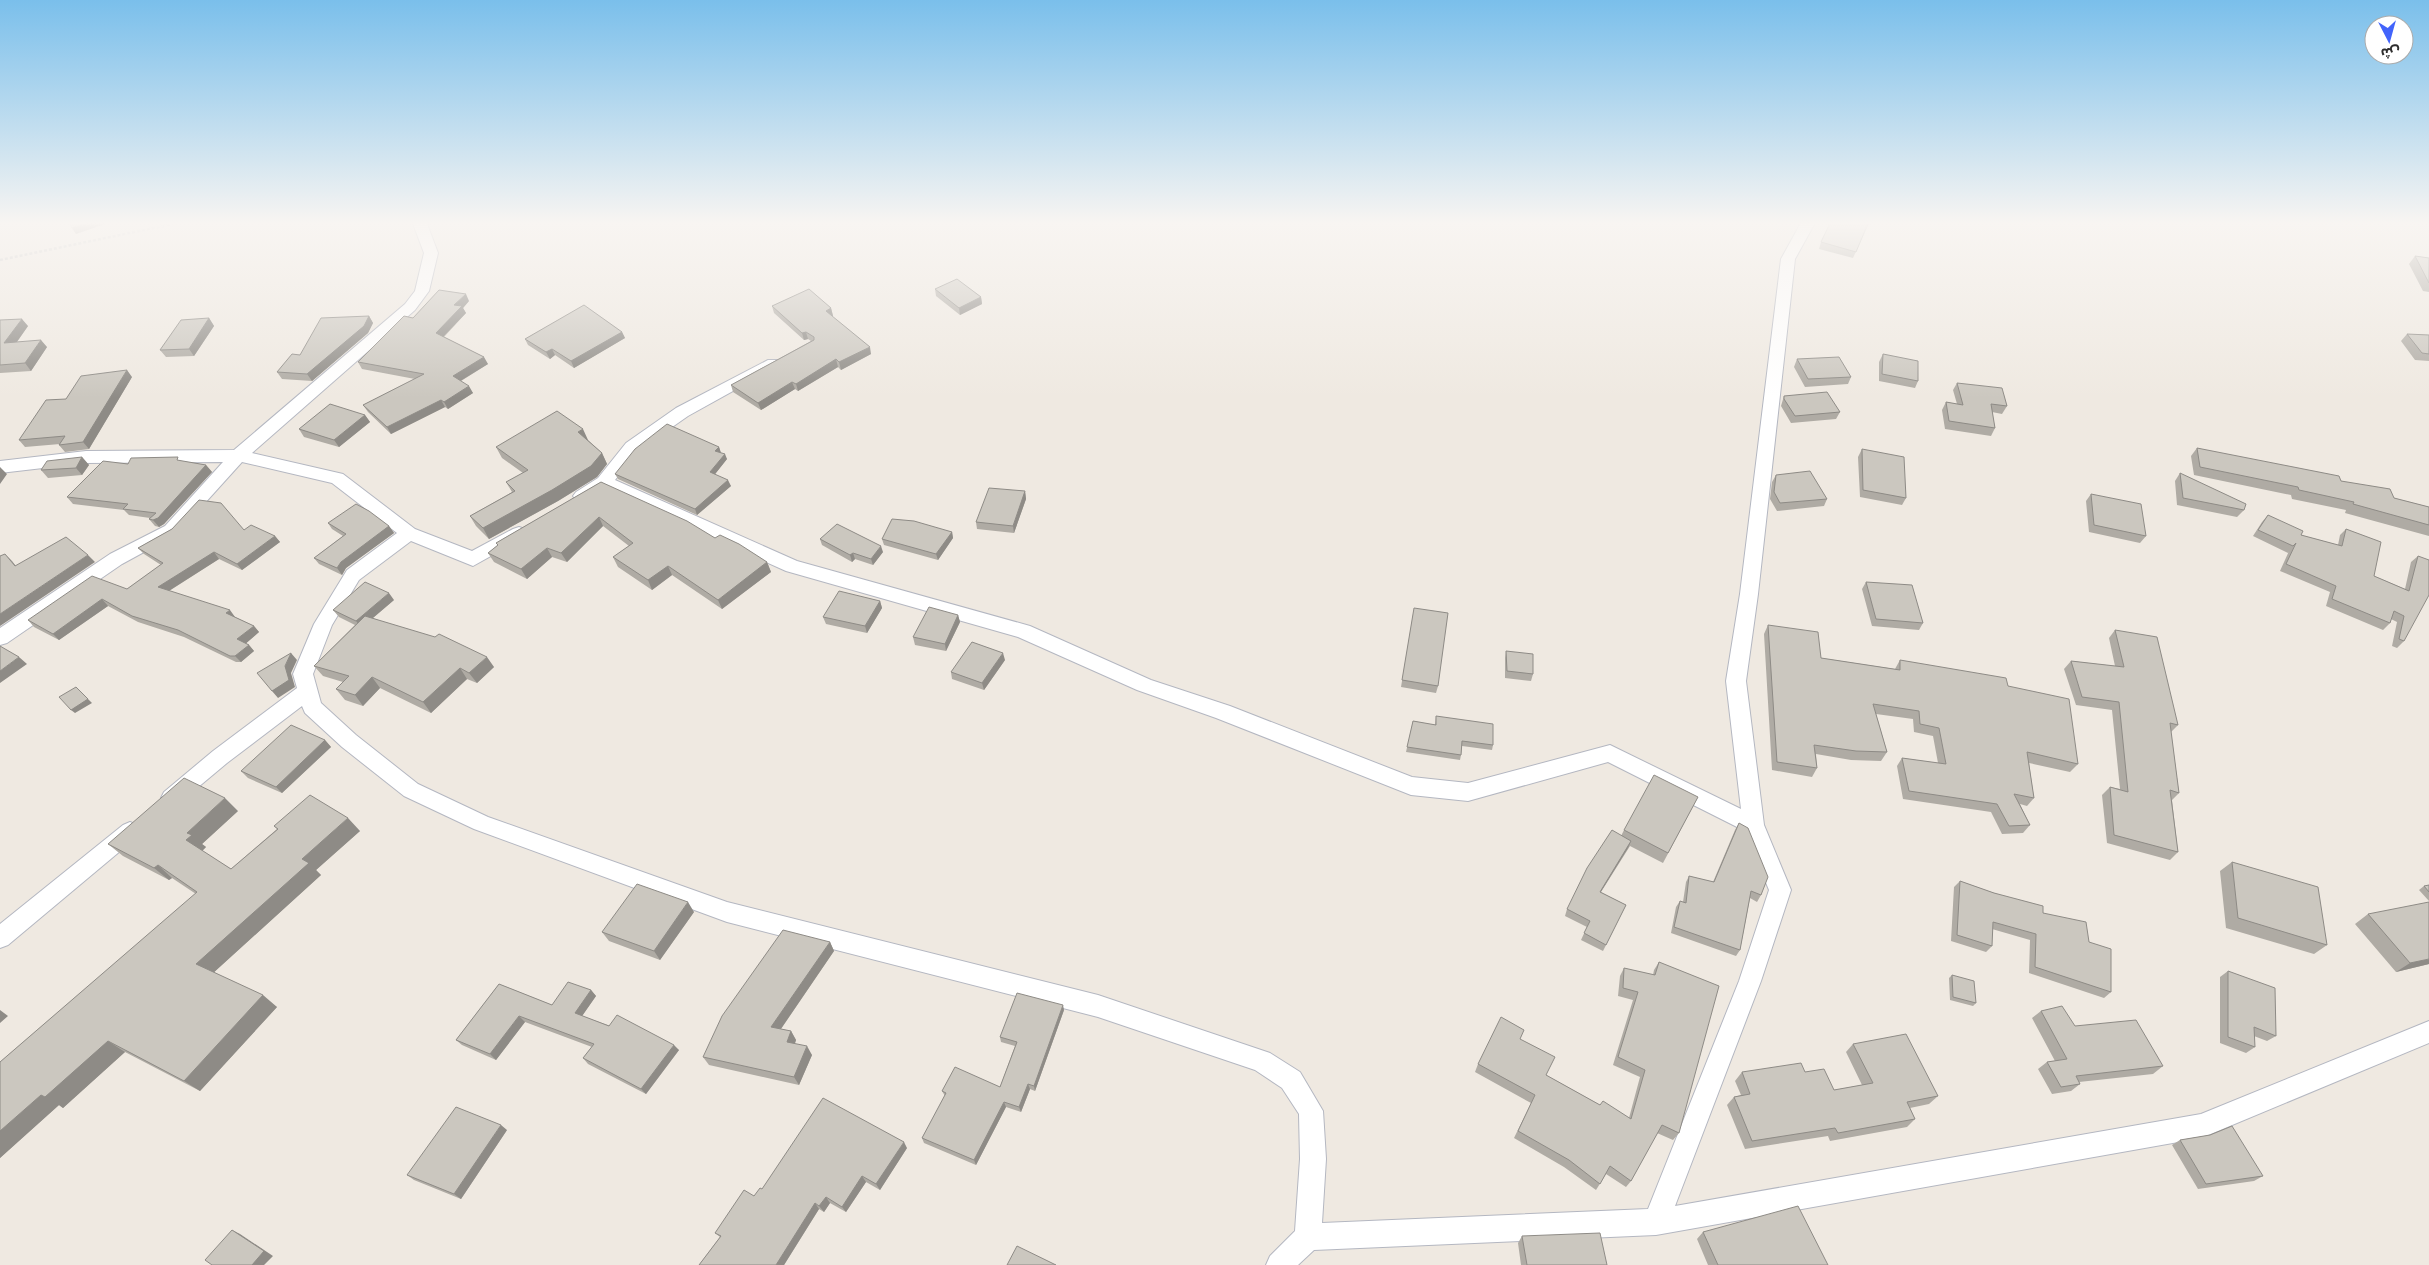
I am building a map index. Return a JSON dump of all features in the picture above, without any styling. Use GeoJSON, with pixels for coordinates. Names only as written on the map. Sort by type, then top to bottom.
{"type":"FeatureCollection","features":[{"type":"Feature","properties":{"kind":"street"},"geometry":{"type":"LineString","coordinates":[[0,638],[116,559],[171,530],[238,456],[410,306],[422,291],[425,280]]}},
{"type":"Feature","properties":{"kind":"street"},"geometry":{"type":"LineString","coordinates":[[1656,1222],[1750,981],[1780,890],[1753,826],[1736,681],[1749,594],[1786,280]]}},
{"type":"Feature","properties":{"kind":"street"},"geometry":{"type":"LineString","coordinates":[[565,508],[604,482],[632,447],[653,432],[713,394],[790,354]]}},
{"type":"Feature","properties":{"kind":"street"},"geometry":{"type":"LineString","coordinates":[[0,467],[86,457],[238,456],[337,478],[409,533],[473,559],[532,526]]}},
{"type":"Feature","properties":{"kind":"street"},"geometry":{"type":"LineString","coordinates":[[604,482],[792,566],[1023,631],[1144,685],[1222,712],[1411,786],[1468,792],[1610,753],[1753,826]]}},
{"type":"Feature","properties":{"kind":"street"},"geometry":{"type":"LineString","coordinates":[[409,533],[353,575],[323,624],[303,674],[312,707],[349,741],[411,790],[481,823],[727,912],[1098,1006],[1262,1061],[1291,1080],[1310,1111],[1313,1159],[1308,1237]]}},
{"type":"Feature","properties":{"kind":"street"},"geometry":{"type":"LineString","coordinates":[[0,938],[220,757],[308,691]]}},
{"type":"Feature","properties":{"kind":"street"},"geometry":{"type":"LineString","coordinates":[[1279,1265],[1308,1237],[1656,1222],[2201,1126],[2429,1032]]}},
{"type":"Feature","properties":{"kind":"building"},"geometry":{"type":"Polygon","coordinates":[[[958,280],[981,297],[959,308],[935,289],[958,280]]]}},
{"type":"Feature","properties":{"kind":"building"},"geometry":{"type":"Polygon","coordinates":[[[809,289],[831,308],[826,311],[870,347],[839,362],[836,359],[796,384],[792,382],[758,403],[731,385],[814,340],[814,337],[806,332],[802,333],[772,306],[809,289]]]}},
{"type":"Feature","properties":{"kind":"building"},"geometry":{"type":"Polygon","coordinates":[[[439,290],[466,294],[454,305],[462,306],[436,333],[484,357],[453,376],[469,386],[444,402],[441,400],[387,427],[363,405],[424,374],[358,362],[404,316],[413,318],[439,290]]]}},
{"type":"Feature","properties":{"kind":"building"},"geometry":{"type":"Polygon","coordinates":[[[584,305],[622,332],[571,361],[552,349],[546,352],[525,339],[584,305]]]}},
{"type":"Feature","properties":{"kind":"building"},"geometry":{"type":"Polygon","coordinates":[[[369,316],[364,326],[307,374],[277,372],[292,354],[300,355],[321,318],[369,316]]]}},
{"type":"Feature","properties":{"kind":"building"},"geometry":{"type":"Polygon","coordinates":[[[209,318],[189,349],[160,350],[181,320],[209,318]]]}},
{"type":"Feature","properties":{"kind":"building"},"geometry":{"type":"Polygon","coordinates":[[[22,319],[4,343],[41,340],[25,363],[0,365],[0,320],[22,319]]]}},
{"type":"Feature","properties":{"kind":"building"},"geometry":{"type":"Polygon","coordinates":[[[2407,334],[2429,335],[2429,354],[2422,353],[2407,334]]]}},
{"type":"Feature","properties":{"kind":"building"},"geometry":{"type":"Polygon","coordinates":[[[1883,354],[1918,361],[1918,381],[1882,374],[1883,354]]]}},
{"type":"Feature","properties":{"kind":"building"},"geometry":{"type":"Polygon","coordinates":[[[1839,357],[1851,377],[1808,379],[1797,359],[1839,357]]]}},
{"type":"Feature","properties":{"kind":"building"},"geometry":{"type":"Polygon","coordinates":[[[127,370],[83,442],[59,445],[65,436],[19,440],[46,400],[66,399],[81,376],[127,370]]]}},
{"type":"Feature","properties":{"kind":"building"},"geometry":{"type":"Polygon","coordinates":[[[1957,383],[2002,388],[2007,406],[1991,404],[1995,428],[1949,421],[1946,402],[1963,405],[1957,383]]]}},
{"type":"Feature","properties":{"kind":"building"},"geometry":{"type":"Polygon","coordinates":[[[1827,392],[1840,412],[1795,416],[1784,399],[1784,396],[1827,392]]]}},
{"type":"Feature","properties":{"kind":"building"},"geometry":{"type":"Polygon","coordinates":[[[330,404],[365,415],[334,440],[299,429],[330,404]]]}},
{"type":"Feature","properties":{"kind":"building"},"geometry":{"type":"Polygon","coordinates":[[[557,411],[583,429],[578,432],[602,453],[591,466],[483,528],[470,516],[515,491],[506,482],[528,470],[496,447],[557,411]]]}},
{"type":"Feature","properties":{"kind":"building"},"geometry":{"type":"Polygon","coordinates":[[[667,424],[719,447],[715,451],[725,454],[710,472],[728,480],[695,509],[615,474],[635,449],[667,424]]]}},
{"type":"Feature","properties":{"kind":"building"},"geometry":{"type":"Polygon","coordinates":[[[2197,448],[2339,476],[2341,481],[2390,489],[2394,498],[2429,507],[2429,525],[2353,504],[2354,502],[2299,490],[2298,487],[2200,467],[2197,448]]]}},
{"type":"Feature","properties":{"kind":"building"},"geometry":{"type":"Polygon","coordinates":[[[1862,449],[1904,457],[1906,498],[1863,490],[1862,449]]]}},
{"type":"Feature","properties":{"kind":"building"},"geometry":{"type":"Polygon","coordinates":[[[82,457],[76,468],[41,470],[47,461],[82,457]]]}},
{"type":"Feature","properties":{"kind":"building"},"geometry":{"type":"Polygon","coordinates":[[[178,457],[177,460],[206,465],[158,518],[153,520],[149,519],[156,513],[123,509],[128,504],[67,497],[103,461],[128,464],[131,458],[178,457]]]}},
{"type":"Feature","properties":{"kind":"building"},"geometry":{"type":"Polygon","coordinates":[[[1810,471],[1827,499],[1780,503],[1774,492],[1776,475],[1810,471]]]}},
{"type":"Feature","properties":{"kind":"building"},"geometry":{"type":"Polygon","coordinates":[[[2180,473],[2246,504],[2244,510],[2183,498],[2180,473]]]}},
{"type":"Feature","properties":{"kind":"building"},"geometry":{"type":"Polygon","coordinates":[[[601,482],[687,521],[715,538],[720,535],[739,544],[767,562],[718,600],[668,566],[648,580],[613,557],[633,543],[599,517],[561,553],[547,548],[521,569],[488,553],[498,545],[496,543],[601,482]]]}},
{"type":"Feature","properties":{"kind":"building"},"geometry":{"type":"Polygon","coordinates":[[[989,488],[1025,491],[1013,526],[976,522],[989,488]]]}},
{"type":"Feature","properties":{"kind":"building"},"geometry":{"type":"Polygon","coordinates":[[[2091,494],[2141,504],[2146,536],[2094,525],[2091,494]]]}},
{"type":"Feature","properties":{"kind":"building"},"geometry":{"type":"Polygon","coordinates":[[[199,500],[221,503],[244,530],[251,525],[275,536],[237,564],[214,552],[158,587],[230,610],[226,613],[254,626],[237,639],[249,645],[235,656],[230,656],[178,630],[132,616],[102,599],[53,634],[28,620],[92,576],[127,589],[163,563],[138,548],[172,529],[199,500]]]}},
{"type":"Feature","properties":{"kind":"building"},"geometry":{"type":"Polygon","coordinates":[[[356,504],[389,526],[341,562],[337,568],[314,558],[346,534],[328,523],[356,504]]]}},
{"type":"Feature","properties":{"kind":"building"},"geometry":{"type":"Polygon","coordinates":[[[2268,515],[2303,531],[2301,535],[2342,546],[2346,529],[2381,542],[2374,576],[2409,591],[2418,556],[2429,560],[2429,595],[2404,641],[2399,639],[2404,616],[2394,611],[2390,623],[2332,599],[2336,586],[2286,564],[2296,543],[2293,546],[2258,530],[2268,515]]]}},
{"type":"Feature","properties":{"kind":"building"},"geometry":{"type":"Polygon","coordinates":[[[892,519],[914,521],[952,532],[936,554],[882,539],[892,519]]]}},
{"type":"Feature","properties":{"kind":"building"},"geometry":{"type":"Polygon","coordinates":[[[837,524],[881,546],[871,559],[853,553],[850,555],[820,539],[837,524]]]}},
{"type":"Feature","properties":{"kind":"building"},"geometry":{"type":"Polygon","coordinates":[[[66,537],[88,555],[0,614],[0,556],[5,554],[15,566],[66,537]]]}},
{"type":"Feature","properties":{"kind":"building"},"geometry":{"type":"Polygon","coordinates":[[[365,582],[389,593],[356,621],[333,610],[365,582]]]}},
{"type":"Feature","properties":{"kind":"building"},"geometry":{"type":"Polygon","coordinates":[[[1866,582],[1912,585],[1923,623],[1876,619],[1866,582]]]}},
{"type":"Feature","properties":{"kind":"building"},"geometry":{"type":"Polygon","coordinates":[[[839,591],[880,601],[865,626],[823,617],[839,591]]]}},
{"type":"Feature","properties":{"kind":"building"},"geometry":{"type":"Polygon","coordinates":[[[929,607],[958,615],[945,644],[913,637],[929,607]]]}},
{"type":"Feature","properties":{"kind":"building"},"geometry":{"type":"Polygon","coordinates":[[[1414,608],[1448,613],[1438,686],[1402,680],[1414,608]]]}},
{"type":"Feature","properties":{"kind":"building"},"geometry":{"type":"Polygon","coordinates":[[[365,616],[435,637],[439,634],[487,657],[469,673],[460,668],[423,702],[372,677],[355,695],[336,689],[349,676],[314,666],[365,616]]]}},
{"type":"Feature","properties":{"kind":"building"},"geometry":{"type":"Polygon","coordinates":[[[1768,625],[1818,632],[1821,658],[1900,670],[1900,660],[2006,678],[2008,686],[2069,699],[2078,764],[2027,752],[2034,798],[2014,794],[2030,825],[2009,826],[1997,804],[1909,791],[1902,758],[1946,764],[1939,728],[1920,724],[1919,711],[1873,704],[1887,752],[1856,751],[1814,745],[1817,768],[1777,762],[1768,625]]]}},
{"type":"Feature","properties":{"kind":"building"},"geometry":{"type":"Polygon","coordinates":[[[2115,630],[2157,637],[2178,725],[2170,723],[2179,793],[2170,790],[2178,852],[2114,835],[2110,787],[2128,792],[2119,702],[2082,697],[2071,661],[2124,667],[2115,630]]]}},
{"type":"Feature","properties":{"kind":"building"},"geometry":{"type":"Polygon","coordinates":[[[972,642],[1003,653],[982,683],[951,672],[972,642]]]}},
{"type":"Feature","properties":{"kind":"building"},"geometry":{"type":"Polygon","coordinates":[[[0,646],[19,657],[0,671],[0,646]]]}},
{"type":"Feature","properties":{"kind":"building"},"geometry":{"type":"Polygon","coordinates":[[[1506,651],[1533,654],[1533,674],[1507,671],[1506,651]]]}},
{"type":"Feature","properties":{"kind":"building"},"geometry":{"type":"Polygon","coordinates":[[[291,653],[285,666],[289,680],[272,691],[257,673],[291,653]]]}},
{"type":"Feature","properties":{"kind":"building"},"geometry":{"type":"Polygon","coordinates":[[[76,687],[88,699],[71,710],[59,697],[76,687]]]}},
{"type":"Feature","properties":{"kind":"building"},"geometry":{"type":"Polygon","coordinates":[[[1436,716],[1493,724],[1493,745],[1462,741],[1461,755],[1407,747],[1413,721],[1436,725],[1436,716]]]}},
{"type":"Feature","properties":{"kind":"building"},"geometry":{"type":"Polygon","coordinates":[[[291,725],[325,740],[276,787],[241,771],[291,725]]]}},
{"type":"Feature","properties":{"kind":"building"},"geometry":{"type":"Polygon","coordinates":[[[1654,775],[1698,797],[1668,853],[1624,830],[1654,775]]]}},
{"type":"Feature","properties":{"kind":"building"},"geometry":{"type":"Polygon","coordinates":[[[184,778],[225,798],[187,833],[192,835],[186,840],[231,869],[278,829],[274,826],[310,795],[348,818],[302,859],[309,863],[196,964],[263,995],[184,1081],[108,1041],[45,1097],[41,1095],[0,1131],[0,1062],[197,892],[158,865],[154,868],[108,844],[184,778]]]}},
{"type":"Feature","properties":{"kind":"building"},"geometry":{"type":"Polygon","coordinates":[[[1739,823],[1748,828],[1768,877],[1761,895],[1751,891],[1740,950],[1674,927],[1680,901],[1686,903],[1689,876],[1714,882],[1739,823]]]}},
{"type":"Feature","properties":{"kind":"building"},"geometry":{"type":"Polygon","coordinates":[[[1612,830],[1631,841],[1600,892],[1626,905],[1606,945],[1584,933],[1590,921],[1567,909],[1587,868],[1612,830]]]}},
{"type":"Feature","properties":{"kind":"building"},"geometry":{"type":"Polygon","coordinates":[[[2232,862],[2318,887],[2327,945],[2238,918],[2232,862]]]}},
{"type":"Feature","properties":{"kind":"building"},"geometry":{"type":"Polygon","coordinates":[[[1960,881],[1994,893],[2043,906],[2043,913],[2086,922],[2089,942],[2111,949],[2111,992],[2035,967],[2036,934],[1993,922],[1992,946],[1957,935],[1960,881]]]}},
{"type":"Feature","properties":{"kind":"building"},"geometry":{"type":"Polygon","coordinates":[[[637,884],[688,902],[654,951],[602,932],[637,884]]]}},
{"type":"Feature","properties":{"kind":"building"},"geometry":{"type":"Polygon","coordinates":[[[2429,885],[2429,892],[2424,886],[2429,885]]]}},
{"type":"Feature","properties":{"kind":"building"},"geometry":{"type":"Polygon","coordinates":[[[2429,902],[2429,959],[2410,963],[2368,914],[2429,902]]]}},
{"type":"Feature","properties":{"kind":"building"},"geometry":{"type":"Polygon","coordinates":[[[783,930],[830,942],[771,1027],[791,1031],[787,1042],[807,1046],[794,1077],[703,1057],[722,1016],[783,930]]]}},
{"type":"Feature","properties":{"kind":"building"},"geometry":{"type":"Polygon","coordinates":[[[1659,962],[1719,986],[1679,1133],[1662,1125],[1631,1181],[1610,1166],[1600,1184],[1569,1160],[1518,1131],[1535,1095],[1478,1064],[1501,1017],[1524,1030],[1520,1039],[1555,1057],[1546,1075],[1600,1105],[1603,1101],[1631,1119],[1645,1070],[1618,1057],[1638,992],[1623,988],[1624,968],[1655,975],[1659,962]]]}},
{"type":"Feature","properties":{"kind":"building"},"geometry":{"type":"Polygon","coordinates":[[[2228,971],[2275,988],[2276,1036],[2254,1027],[2255,1047],[2228,1037],[2228,971]]]}},
{"type":"Feature","properties":{"kind":"building"},"geometry":{"type":"Polygon","coordinates":[[[1952,975],[1974,981],[1976,1003],[1953,997],[1952,975]]]}},
{"type":"Feature","properties":{"kind":"building"},"geometry":{"type":"Polygon","coordinates":[[[568,982],[591,990],[575,1013],[609,1026],[617,1015],[674,1045],[641,1089],[583,1058],[594,1044],[519,1016],[490,1054],[456,1040],[499,984],[552,1005],[568,982]]]}},
{"type":"Feature","properties":{"kind":"building"},"geometry":{"type":"Polygon","coordinates":[[[1017,993],[1063,1005],[1034,1086],[1028,1084],[1019,1107],[1004,1102],[974,1160],[922,1138],[946,1093],[942,1091],[955,1067],[1000,1087],[1017,1042],[1000,1037],[1017,993]]]}},
{"type":"Feature","properties":{"kind":"building"},"geometry":{"type":"Polygon","coordinates":[[[2062,1006],[2075,1026],[2136,1020],[2163,1066],[2076,1076],[2080,1084],[2061,1087],[2047,1062],[2067,1059],[2041,1011],[2062,1006]]]}},
{"type":"Feature","properties":{"kind":"building"},"geometry":{"type":"Polygon","coordinates":[[[1906,1034],[1938,1096],[1907,1102],[1915,1119],[1838,1133],[1835,1128],[1752,1141],[1734,1097],[1750,1094],[1742,1072],[1801,1063],[1805,1072],[1824,1069],[1834,1090],[1873,1083],[1853,1044],[1906,1034]]]}},
{"type":"Feature","properties":{"kind":"building"},"geometry":{"type":"Polygon","coordinates":[[[823,1098],[904,1142],[876,1184],[862,1176],[842,1207],[826,1197],[819,1206],[815,1203],[776,1265],[699,1265],[721,1236],[715,1233],[744,1190],[754,1196],[760,1188],[762,1189],[823,1098]]]}},
{"type":"Feature","properties":{"kind":"building"},"geometry":{"type":"Polygon","coordinates":[[[456,1107],[501,1125],[454,1194],[407,1175],[456,1107]]]}},
{"type":"Feature","properties":{"kind":"building"},"geometry":{"type":"Polygon","coordinates":[[[2232,1126],[2263,1176],[2206,1184],[2180,1140],[2210,1135],[2232,1126]]]}},
{"type":"Feature","properties":{"kind":"building"},"geometry":{"type":"Polygon","coordinates":[[[1798,1206],[1828,1265],[1718,1265],[1703,1232],[1798,1206]]]}},
{"type":"Feature","properties":{"kind":"building"},"geometry":{"type":"Polygon","coordinates":[[[232,1230],[264,1251],[252,1265],[212,1265],[205,1260],[232,1230]]]}},
{"type":"Feature","properties":{"kind":"building"},"geometry":{"type":"Polygon","coordinates":[[[1600,1233],[1607,1265],[1527,1265],[1522,1236],[1600,1233]]]}},
{"type":"Feature","properties":{"kind":"building"},"geometry":{"type":"Polygon","coordinates":[[[1017,1246],[1056,1265],[1007,1265],[1017,1246]]]}}]}
